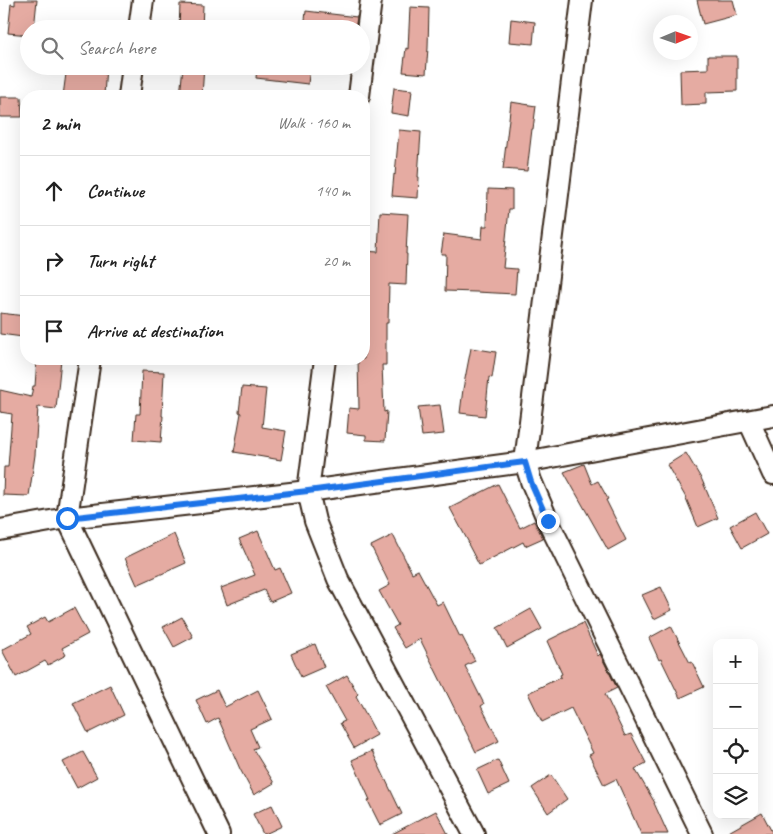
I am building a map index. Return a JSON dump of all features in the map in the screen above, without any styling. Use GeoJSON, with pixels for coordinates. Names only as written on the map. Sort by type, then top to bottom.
{"type":"FeatureCollection","features":[{"type":"Feature","properties":{"kind":"street"},"geometry":{"type":"LineString","coordinates":[[140,20],[143,0]]}},
{"type":"Feature","properties":{"kind":"street"},"geometry":{"type":"LineString","coordinates":[[368,20],[371,0]]}},
{"type":"Feature","properties":{"kind":"street"},"geometry":{"type":"LineString","coordinates":[[582,0],[525,462],[531,482],[548,521],[702,834]]}},
{"type":"Feature","properties":{"kind":"street"},"geometry":{"type":"LineString","coordinates":[[130,90],[132,75]]}},
{"type":"Feature","properties":{"kind":"street"},"geometry":{"type":"LineString","coordinates":[[360,90],[362,75]]}},
{"type":"Feature","properties":{"kind":"street"},"geometry":{"type":"LineString","coordinates":[[89,365],[67,518],[219,834]]}},
{"type":"Feature","properties":{"kind":"street"},"geometry":{"type":"LineString","coordinates":[[324,365],[308,491],[315,521],[338,579],[474,834]]}},
{"type":"Feature","properties":{"kind":"street"},"geometry":{"type":"LineString","coordinates":[[0,530],[67,518],[308,491],[525,462],[773,416]]}},
{"type":"Feature","properties":{"kind":"street"},"geometry":{"type":"LineString","coordinates":[[749,421],[773,474]]}},
{"type":"Feature","properties":{"kind":"building"},"geometry":{"type":"Polygon","coordinates":[[[15,0],[37,0],[35,20],[20,20],[20,34],[8,33],[11,4],[15,5],[15,0]]]}},
{"type":"Feature","properties":{"kind":"building"},"geometry":{"type":"Polygon","coordinates":[[[697,0],[733,0],[737,15],[703,24],[697,0]]]}},
{"type":"Feature","properties":{"kind":"building"},"geometry":{"type":"Polygon","coordinates":[[[180,4],[203,5],[202,20],[179,20],[180,4]]]}},
{"type":"Feature","properties":{"kind":"building"},"geometry":{"type":"Polygon","coordinates":[[[410,7],[429,8],[426,74],[403,72],[406,48],[408,49],[410,7]]]}},
{"type":"Feature","properties":{"kind":"building"},"geometry":{"type":"Polygon","coordinates":[[[306,11],[357,17],[356,20],[305,20],[306,11]]]}},
{"type":"Feature","properties":{"kind":"building"},"geometry":{"type":"Polygon","coordinates":[[[511,19],[535,22],[533,44],[509,42],[511,19]]]}},
{"type":"Feature","properties":{"kind":"building"},"geometry":{"type":"Polygon","coordinates":[[[708,56],[737,56],[737,91],[706,92],[706,104],[681,105],[680,70],[708,69],[708,56]]]}},
{"type":"Feature","properties":{"kind":"building"},"geometry":{"type":"Polygon","coordinates":[[[66,75],[105,75],[104,90],[64,90],[66,75]]]}},
{"type":"Feature","properties":{"kind":"building"},"geometry":{"type":"Polygon","coordinates":[[[182,75],[203,75],[202,90],[181,90],[182,75]]]}},
{"type":"Feature","properties":{"kind":"building"},"geometry":{"type":"Polygon","coordinates":[[[256,75],[309,75],[308,84],[256,78],[256,75]]]}},
{"type":"Feature","properties":{"kind":"building"},"geometry":{"type":"Polygon","coordinates":[[[394,88],[412,90],[409,116],[391,113],[394,88]]]}},
{"type":"Feature","properties":{"kind":"building"},"geometry":{"type":"Polygon","coordinates":[[[0,97],[20,97],[20,117],[0,117],[0,97]]]}},
{"type":"Feature","properties":{"kind":"building"},"geometry":{"type":"Polygon","coordinates":[[[511,102],[536,106],[527,171],[503,169],[511,102]]]}},
{"type":"Feature","properties":{"kind":"building"},"geometry":{"type":"Polygon","coordinates":[[[399,130],[421,132],[418,198],[392,196],[399,130]]]}},
{"type":"Feature","properties":{"kind":"building"},"geometry":{"type":"Polygon","coordinates":[[[488,189],[512,190],[512,209],[509,209],[503,268],[517,269],[515,294],[445,291],[446,254],[441,254],[444,234],[482,239],[483,226],[487,226],[488,189]]]}},
{"type":"Feature","properties":{"kind":"building"},"geometry":{"type":"Polygon","coordinates":[[[380,212],[408,214],[406,285],[389,284],[388,323],[386,323],[386,365],[382,365],[384,412],[387,411],[385,441],[366,440],[366,435],[347,433],[349,408],[359,409],[358,365],[370,365],[370,251],[378,252],[380,212]]]}},
{"type":"Feature","properties":{"kind":"building"},"geometry":{"type":"Polygon","coordinates":[[[0,313],[20,315],[20,337],[0,334],[0,313]]]}},
{"type":"Feature","properties":{"kind":"building"},"geometry":{"type":"Polygon","coordinates":[[[471,348],[496,352],[492,378],[489,377],[485,416],[460,413],[471,348]]]}},
{"type":"Feature","properties":{"kind":"building"},"geometry":{"type":"Polygon","coordinates":[[[37,365],[60,365],[56,409],[38,407],[35,455],[29,496],[3,495],[4,467],[8,467],[12,414],[0,412],[0,390],[31,397],[33,386],[35,386],[37,365]]]}},
{"type":"Feature","properties":{"kind":"building"},"geometry":{"type":"Polygon","coordinates":[[[142,371],[164,372],[161,442],[134,440],[136,414],[140,414],[142,371]]]}},
{"type":"Feature","properties":{"kind":"building"},"geometry":{"type":"Polygon","coordinates":[[[242,387],[266,389],[262,427],[286,431],[281,460],[234,452],[241,413],[239,412],[242,387]]]}},
{"type":"Feature","properties":{"kind":"building"},"geometry":{"type":"Polygon","coordinates":[[[440,405],[444,434],[422,436],[418,407],[440,405]]]}},
{"type":"Feature","properties":{"kind":"building"},"geometry":{"type":"Polygon","coordinates":[[[686,453],[702,480],[718,518],[698,527],[685,496],[667,465],[686,453]]]}},
{"type":"Feature","properties":{"kind":"building"},"geometry":{"type":"Polygon","coordinates":[[[584,464],[592,484],[598,481],[608,499],[606,500],[626,540],[608,550],[564,472],[584,464]]]}},
{"type":"Feature","properties":{"kind":"building"},"geometry":{"type":"Polygon","coordinates":[[[498,484],[520,528],[534,521],[543,538],[525,546],[523,542],[479,565],[450,508],[498,484]]]}},
{"type":"Feature","properties":{"kind":"building"},"geometry":{"type":"Polygon","coordinates":[[[755,512],[767,534],[742,548],[730,526],[755,512]]]}},
{"type":"Feature","properties":{"kind":"building"},"geometry":{"type":"Polygon","coordinates":[[[258,531],[275,570],[280,568],[291,593],[270,602],[264,590],[227,605],[221,588],[255,575],[239,539],[258,531]]]}},
{"type":"Feature","properties":{"kind":"building"},"geometry":{"type":"Polygon","coordinates":[[[174,534],[186,563],[137,585],[125,558],[174,534]]]}},
{"type":"Feature","properties":{"kind":"building"},"geometry":{"type":"Polygon","coordinates":[[[393,535],[412,573],[418,570],[437,605],[443,602],[460,637],[462,636],[475,661],[465,666],[484,704],[481,706],[499,741],[476,752],[420,639],[405,648],[393,628],[398,625],[379,591],[390,585],[371,546],[393,535]]]}},
{"type":"Feature","properties":{"kind":"building"},"geometry":{"type":"Polygon","coordinates":[[[661,587],[672,610],[654,619],[642,595],[661,587]]]}},
{"type":"Feature","properties":{"kind":"building"},"geometry":{"type":"Polygon","coordinates":[[[74,608],[88,634],[62,648],[66,655],[48,665],[45,661],[16,677],[2,650],[31,634],[27,627],[45,617],[48,622],[74,608]]]}},
{"type":"Feature","properties":{"kind":"building"},"geometry":{"type":"Polygon","coordinates":[[[531,609],[542,629],[507,648],[497,628],[531,609]]]}},
{"type":"Feature","properties":{"kind":"building"},"geometry":{"type":"Polygon","coordinates":[[[182,617],[193,637],[174,647],[163,627],[182,617]]]}},
{"type":"Feature","properties":{"kind":"building"},"geometry":{"type":"Polygon","coordinates":[[[583,623],[598,656],[600,654],[617,688],[605,694],[625,736],[631,734],[646,763],[635,769],[655,803],[668,834],[641,834],[616,779],[604,785],[589,755],[593,753],[571,708],[542,722],[528,693],[561,677],[560,675],[562,674],[547,641],[583,623]]]}},
{"type":"Feature","properties":{"kind":"building"},"geometry":{"type":"Polygon","coordinates":[[[671,626],[704,687],[680,698],[649,638],[671,626]]]}},
{"type":"Feature","properties":{"kind":"building"},"geometry":{"type":"Polygon","coordinates":[[[315,644],[324,667],[301,677],[291,654],[315,644]]]}},
{"type":"Feature","properties":{"kind":"building"},"geometry":{"type":"Polygon","coordinates":[[[347,675],[377,735],[354,748],[340,723],[345,721],[326,687],[347,675]]]}},
{"type":"Feature","properties":{"kind":"building"},"geometry":{"type":"Polygon","coordinates":[[[110,685],[124,715],[88,733],[73,703],[110,685]]]}},
{"type":"Feature","properties":{"kind":"building"},"geometry":{"type":"Polygon","coordinates":[[[217,690],[225,707],[258,690],[272,719],[250,729],[258,747],[253,749],[274,783],[254,795],[240,769],[218,718],[207,724],[196,700],[217,690]]]}},
{"type":"Feature","properties":{"kind":"building"},"geometry":{"type":"Polygon","coordinates":[[[372,751],[402,814],[380,825],[368,801],[370,800],[352,760],[372,751]]]}},
{"type":"Feature","properties":{"kind":"building"},"geometry":{"type":"Polygon","coordinates":[[[83,752],[97,777],[77,788],[63,762],[83,752]]]}},
{"type":"Feature","properties":{"kind":"building"},"geometry":{"type":"Polygon","coordinates":[[[498,760],[509,784],[488,794],[477,770],[498,760]]]}},
{"type":"Feature","properties":{"kind":"building"},"geometry":{"type":"Polygon","coordinates":[[[551,775],[567,799],[548,813],[532,788],[551,775]]]}},
{"type":"Feature","properties":{"kind":"building"},"geometry":{"type":"Polygon","coordinates":[[[272,805],[282,826],[263,834],[253,814],[272,805]]]}},
{"type":"Feature","properties":{"kind":"building"},"geometry":{"type":"Polygon","coordinates":[[[436,811],[448,834],[392,834],[436,811]]]}},
{"type":"Feature","properties":{"kind":"building"},"geometry":{"type":"Polygon","coordinates":[[[762,813],[773,834],[725,834],[751,819],[758,819],[758,815],[762,813]]]}},
{"type":"Feature","properties":{"kind":"route"},"geometry":{"type":"LineString","coordinates":[[67,518],[308,491],[525,462],[531,482],[548,521]]}}]}
